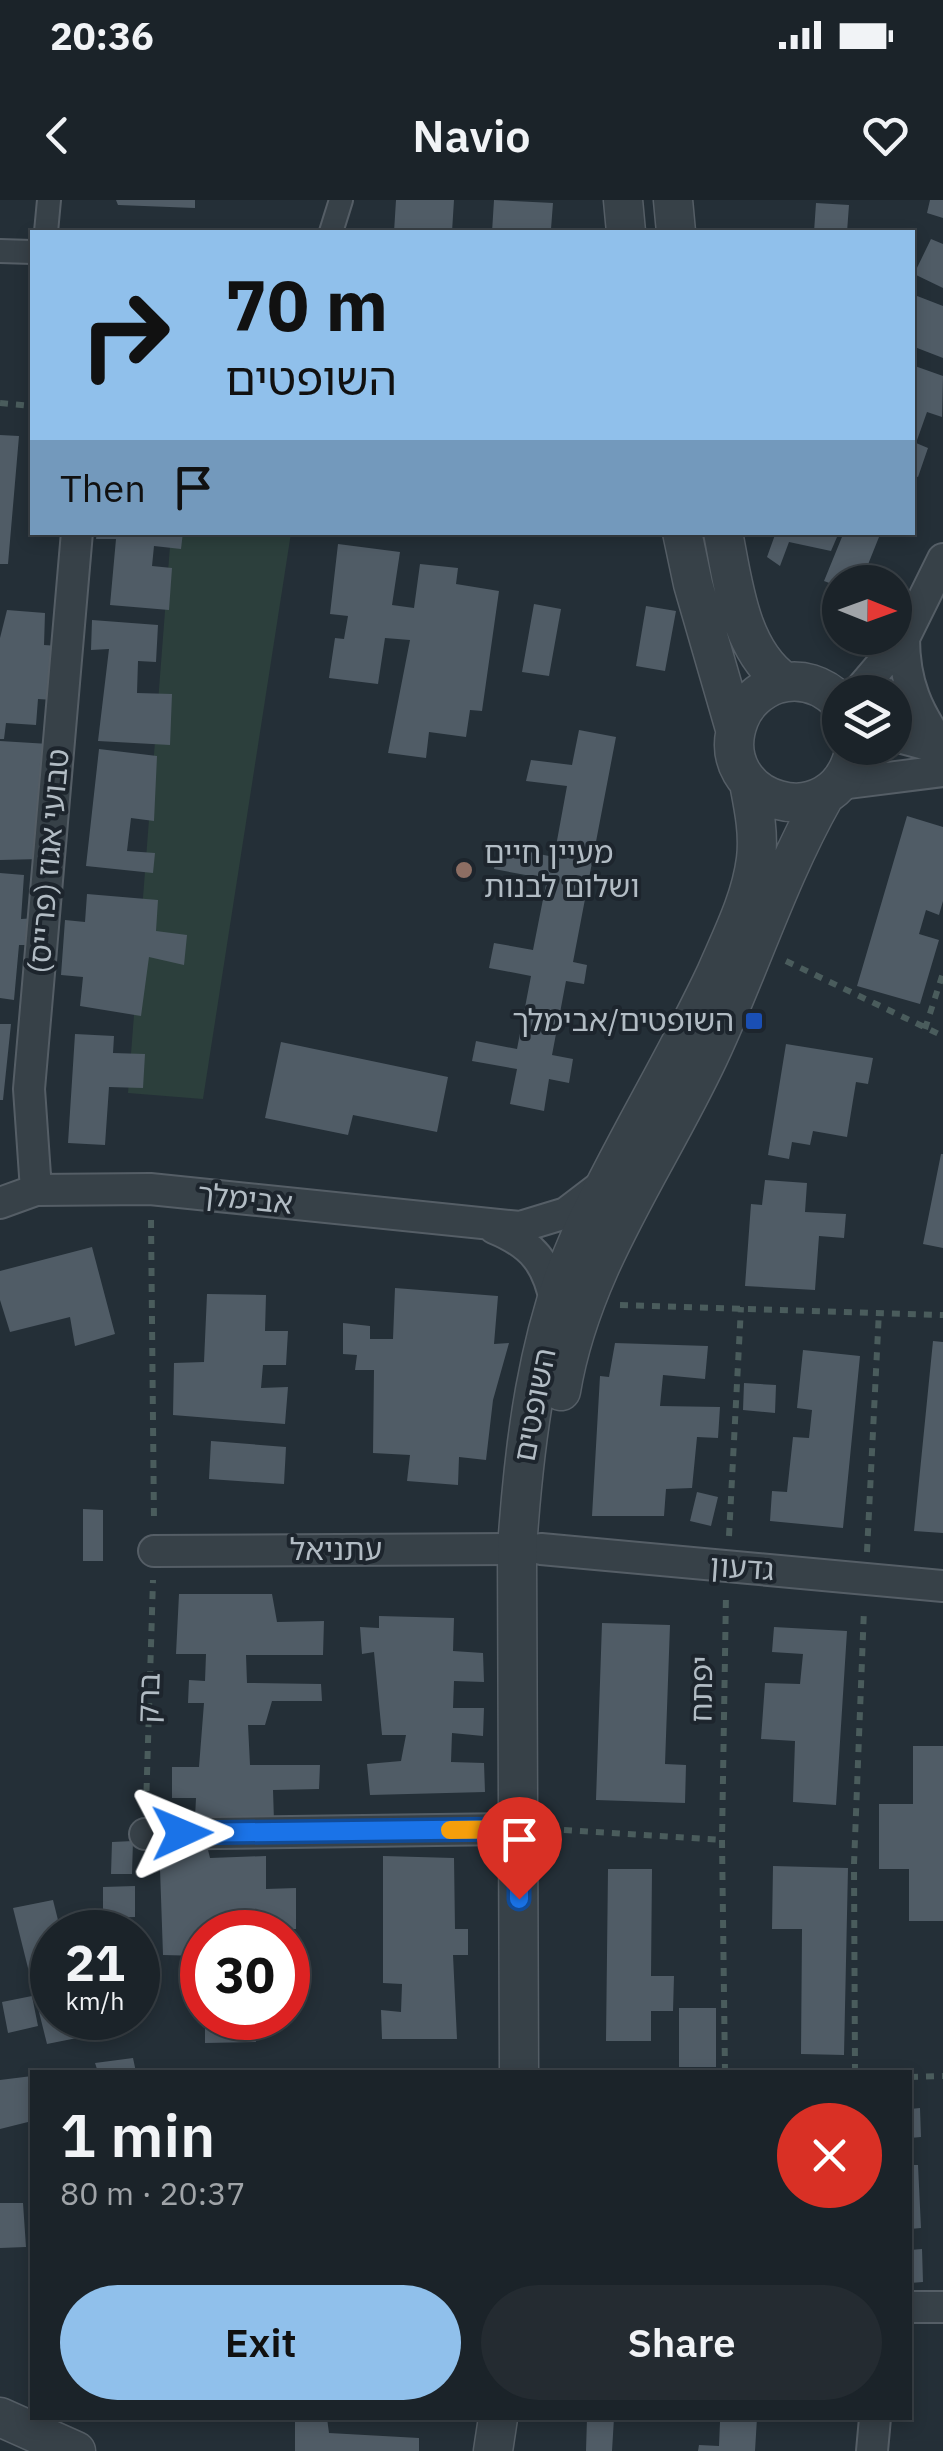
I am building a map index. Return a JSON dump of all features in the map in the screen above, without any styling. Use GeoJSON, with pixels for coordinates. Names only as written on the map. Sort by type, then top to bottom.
{"type":"FeatureCollection","features":[{"type":"Feature","properties":{"kind":"street"},"geometry":{"type":"LineString","coordinates":[[46,230],[49,200]]}},
{"type":"Feature","properties":{"kind":"street"},"geometry":{"type":"LineString","coordinates":[[333,230],[341,200]]}},
{"type":"Feature","properties":{"kind":"street"},"geometry":{"type":"LineString","coordinates":[[623,200],[626,230]]}},
{"type":"Feature","properties":{"kind":"street"},"geometry":{"type":"LineString","coordinates":[[673,200],[676,230]]}},
{"type":"Feature","properties":{"kind":"street"},"geometry":{"type":"LineString","coordinates":[[0,251],[30,252]]}},
{"type":"Feature","properties":{"kind":"street","name":"טבועי אגוז (פרייס)"},"geometry":{"type":"LineString","coordinates":[[36,1190],[29,1089],[77,535]]}},
{"type":"Feature","properties":{"kind":"street","name":"השופטים"},"geometry":{"type":"LineString","coordinates":[[543,2070],[531,1829],[529,1548],[562,1382],[580,1238],[680,1050],[750,892],[757,821],[750,784],[734,749],[736,729],[683,535]]}},
{"type":"Feature","properties":{"kind":"street"},"geometry":{"type":"LineString","coordinates":[[724,535],[752,648],[766,669],[785,682],[822,689]]}},
{"type":"Feature","properties":{"kind":"street"},"geometry":{"type":"LineString","coordinates":[[912,622],[943,558]]}},
{"type":"Feature","properties":{"kind":"street"},"geometry":{"type":"LineString","coordinates":[[872,675],[890,655]]}},
{"type":"Feature","properties":{"kind":"street"},"geometry":{"type":"LineString","coordinates":[[905,655],[908,686],[916,708],[943,748]]}},
{"type":"Feature","properties":{"kind":"street"},"geometry":{"type":"LineString","coordinates":[[736,729],[753,698],[785,682]]}},
{"type":"Feature","properties":{"kind":"street"},"geometry":{"type":"LineString","coordinates":[[912,740],[943,748]]}},
{"type":"Feature","properties":{"kind":"street","name":"השופטים"},"geometry":{"type":"LineString","coordinates":[[570,1305],[706,1062],[762,941],[785,874],[846,765]]}},
{"type":"Feature","properties":{"kind":"street"},"geometry":{"type":"LineString","coordinates":[[750,784],[783,802],[804,803],[832,790],[943,772]]}},
{"type":"Feature","properties":{"kind":"street","name":"אבימלך"},"geometry":{"type":"LineString","coordinates":[[0,1203],[36,1190],[150,1189],[491,1227],[531,1225],[566,1213],[599,1190],[614,1172]]}},
{"type":"Feature","properties":{"kind":"street","name":"אבימלך"},"geometry":{"type":"LineString","coordinates":[[491,1227],[528,1245],[570,1305]]}},
{"type":"Feature","properties":{"kind":"street","name":"עתניאל"},"geometry":{"type":"LineString","coordinates":[[154,1551],[529,1548]]}},
{"type":"Feature","properties":{"kind":"street","name":"גדעון"},"geometry":{"type":"LineString","coordinates":[[529,1548],[943,1586]]}},
{"type":"Feature","properties":{"kind":"street"},"geometry":{"type":"LineString","coordinates":[[145,1834],[531,1829]]}},
{"type":"Feature","properties":{"kind":"street","name":"השופטים"},"geometry":{"type":"LineString","coordinates":[[520,2070],[531,1829]]}},
{"type":"Feature","properties":{"kind":"street"},"geometry":{"type":"LineString","coordinates":[[912,2306],[943,2307]]}},
{"type":"Feature","properties":{"kind":"street"},"geometry":{"type":"LineString","coordinates":[[0,2416],[76,2451]]}},
{"type":"Feature","properties":{"kind":"street"},"geometry":{"type":"LineString","coordinates":[[493,2451],[498,2420]]}},
{"type":"Feature","properties":{"kind":"street"},"geometry":{"type":"LineString","coordinates":[[517,2451],[521,2420]]}},
{"type":"Feature","properties":{"kind":"street"},"geometry":{"type":"LineString","coordinates":[[872,2451],[875,2420]]}},
{"type":"Feature","properties":{"kind":"path"},"geometry":{"type":"LineString","coordinates":[[0,403],[30,406]]}},
{"type":"Feature","properties":{"kind":"path"},"geometry":{"type":"LineString","coordinates":[[762,941],[797,970],[943,1036]]}},
{"type":"Feature","properties":{"kind":"path"},"geometry":{"type":"LineString","coordinates":[[925,1029],[943,974]]}},
{"type":"Feature","properties":{"kind":"path","name":"ברק"},"geometry":{"type":"LineString","coordinates":[[145,1834],[154,1551],[150,1189]]}},
{"type":"Feature","properties":{"kind":"path"},"geometry":{"type":"LineString","coordinates":[[570,1305],[879,1310],[943,1315]]}},
{"type":"Feature","properties":{"kind":"path","name":"יפתח"},"geometry":{"type":"LineString","coordinates":[[726,2070],[722,1840],[727,1567],[741,1307]]}},
{"type":"Feature","properties":{"kind":"path"},"geometry":{"type":"LineString","coordinates":[[855,2070],[854,1864],[879,1310]]}},
{"type":"Feature","properties":{"kind":"path"},"geometry":{"type":"LineString","coordinates":[[531,1829],[722,1840]]}},
{"type":"Feature","properties":{"kind":"path"},"geometry":{"type":"LineString","coordinates":[[912,2077],[943,2076]]}},
{"type":"Feature","properties":{"kind":"green space"},"geometry":{"type":"Polygon","coordinates":[[[171,535],[291,535],[203,1099],[128,1093],[171,535]]]}},
{"type":"Feature","properties":{"kind":"building"},"geometry":{"type":"Polygon","coordinates":[[[116,200],[195,200],[195,208],[118,205],[116,200]]]}},
{"type":"Feature","properties":{"kind":"building"},"geometry":{"type":"Polygon","coordinates":[[[396,200],[454,200],[452,230],[394,230],[396,200]]]}},
{"type":"Feature","properties":{"kind":"building"},"geometry":{"type":"Polygon","coordinates":[[[494,200],[553,203],[554,230],[492,230],[494,200]]]}},
{"type":"Feature","properties":{"kind":"building"},"geometry":{"type":"Polygon","coordinates":[[[930,200],[943,200],[943,218],[927,213],[930,200]]]}},
{"type":"Feature","properties":{"kind":"building"},"geometry":{"type":"Polygon","coordinates":[[[816,203],[849,205],[847,230],[814,230],[816,203]]]}},
{"type":"Feature","properties":{"kind":"building"},"geometry":{"type":"Polygon","coordinates":[[[931,239],[943,244],[943,288],[915,272],[931,239]]]}},
{"type":"Feature","properties":{"kind":"building"},"geometry":{"type":"Polygon","coordinates":[[[915,295],[943,306],[943,358],[915,347],[915,295]]]}},
{"type":"Feature","properties":{"kind":"building"},"geometry":{"type":"Polygon","coordinates":[[[915,366],[943,376],[942,417],[927,412],[916,443],[928,448],[918,477],[915,476],[915,366]]]}},
{"type":"Feature","properties":{"kind":"building"},"geometry":{"type":"Polygon","coordinates":[[[0,435],[19,436],[8,564],[0,564],[0,435]]]}},
{"type":"Feature","properties":{"kind":"building"},"geometry":{"type":"Polygon","coordinates":[[[97,535],[183,535],[181,549],[154,546],[152,566],[172,568],[169,610],[110,605],[116,539],[96,539],[97,535]]]}},
{"type":"Feature","properties":{"kind":"building"},"geometry":{"type":"Polygon","coordinates":[[[775,535],[837,537],[831,551],[789,542],[780,566],[767,557],[775,535]]]}},
{"type":"Feature","properties":{"kind":"building"},"geometry":{"type":"Polygon","coordinates":[[[843,535],[880,535],[868,565],[831,565],[843,535]]]}},
{"type":"Feature","properties":{"kind":"building"},"geometry":{"type":"Polygon","coordinates":[[[338,544],[400,552],[392,605],[414,608],[420,564],[458,568],[456,584],[499,591],[482,711],[470,710],[466,737],[429,732],[426,758],[388,753],[410,640],[385,638],[378,684],[329,678],[335,638],[344,639],[348,616],[330,614],[338,544]]]}},
{"type":"Feature","properties":{"kind":"building"},"geometry":{"type":"Polygon","coordinates":[[[534,604],[561,609],[549,676],[522,672],[534,604]]]}},
{"type":"Feature","properties":{"kind":"building"},"geometry":{"type":"Polygon","coordinates":[[[646,606],[676,611],[665,671],[636,666],[646,606]]]}},
{"type":"Feature","properties":{"kind":"building"},"geometry":{"type":"Polygon","coordinates":[[[7,610],[45,613],[44,645],[59,646],[54,700],[38,699],[36,725],[6,723],[4,739],[0,739],[0,638],[7,610]]]}},
{"type":"Feature","properties":{"kind":"building"},"geometry":{"type":"Polygon","coordinates":[[[92,620],[158,625],[156,662],[138,661],[137,693],[172,694],[170,745],[98,741],[109,649],[91,650],[92,620]]]}},
{"type":"Feature","properties":{"kind":"building"},"geometry":{"type":"Polygon","coordinates":[[[579,730],[616,737],[573,962],[587,965],[584,984],[566,981],[552,1055],[573,1059],[569,1083],[549,1079],[544,1111],[510,1104],[517,1069],[472,1061],[476,1041],[517,1049],[531,976],[489,968],[494,943],[533,950],[547,879],[494,869],[499,846],[554,857],[567,786],[526,781],[531,760],[572,765],[579,730]]]}},
{"type":"Feature","properties":{"kind":"building"},"geometry":{"type":"Polygon","coordinates":[[[0,741],[49,744],[41,859],[0,860],[0,741]]]}},
{"type":"Feature","properties":{"kind":"building"},"geometry":{"type":"Polygon","coordinates":[[[99,749],[157,756],[154,821],[131,818],[127,851],[155,853],[153,873],[86,866],[99,749]]]}},
{"type":"Feature","properties":{"kind":"building"},"geometry":{"type":"Polygon","coordinates":[[[907,816],[943,827],[943,901],[939,915],[926,910],[919,934],[939,940],[920,1004],[857,986],[907,816]]]}},
{"type":"Feature","properties":{"kind":"building"},"geometry":{"type":"Polygon","coordinates":[[[0,873],[24,875],[21,919],[37,918],[35,945],[19,945],[14,1000],[0,998],[0,873]]]}},
{"type":"Feature","properties":{"kind":"building"},"geometry":{"type":"Polygon","coordinates":[[[87,894],[158,900],[156,931],[187,935],[184,965],[149,957],[141,1016],[80,1006],[83,977],[61,975],[65,920],[85,922],[87,894]]]}},
{"type":"Feature","properties":{"kind":"building"},"geometry":{"type":"Polygon","coordinates":[[[0,1024],[11,1024],[3,1100],[0,1100],[0,1024]]]}},
{"type":"Feature","properties":{"kind":"building"},"geometry":{"type":"Polygon","coordinates":[[[75,1034],[114,1036],[113,1053],[145,1054],[143,1088],[109,1087],[105,1145],[68,1143],[75,1034]]]}},
{"type":"Feature","properties":{"kind":"building"},"geometry":{"type":"Polygon","coordinates":[[[281,1042],[448,1077],[437,1132],[353,1115],[348,1135],[265,1118],[281,1042]]]}},
{"type":"Feature","properties":{"kind":"building"},"geometry":{"type":"Polygon","coordinates":[[[786,1044],[873,1058],[868,1084],[856,1082],[847,1137],[813,1131],[810,1145],[792,1142],[789,1159],[768,1155],[786,1044]]]}},
{"type":"Feature","properties":{"kind":"building"},"geometry":{"type":"Polygon","coordinates":[[[943,1154],[943,1248],[923,1244],[943,1154]]]}},
{"type":"Feature","properties":{"kind":"building"},"geometry":{"type":"Polygon","coordinates":[[[765,1180],[807,1183],[805,1212],[846,1214],[844,1238],[819,1236],[815,1290],[745,1286],[751,1204],[762,1205],[765,1180]]]}},
{"type":"Feature","properties":{"kind":"building"},"geometry":{"type":"Polygon","coordinates":[[[92,1247],[115,1334],[75,1346],[70,1317],[10,1332],[0,1300],[0,1271],[92,1247]]]}},
{"type":"Feature","properties":{"kind":"building"},"geometry":{"type":"Polygon","coordinates":[[[395,1288],[498,1296],[494,1344],[509,1343],[493,1400],[486,1460],[459,1457],[458,1485],[407,1481],[410,1455],[373,1453],[374,1370],[355,1370],[357,1355],[343,1354],[343,1323],[370,1326],[370,1339],[393,1339],[395,1288]]]}},
{"type":"Feature","properties":{"kind":"building"},"geometry":{"type":"Polygon","coordinates":[[[207,1294],[266,1295],[265,1331],[288,1331],[286,1365],[263,1365],[261,1388],[288,1387],[285,1424],[173,1415],[174,1363],[204,1362],[207,1294]]]}},
{"type":"Feature","properties":{"kind":"building"},"geometry":{"type":"Polygon","coordinates":[[[933,1341],[943,1342],[943,1533],[914,1531],[933,1341]]]}},
{"type":"Feature","properties":{"kind":"building"},"geometry":{"type":"Polygon","coordinates":[[[615,1343],[708,1346],[705,1379],[663,1375],[660,1406],[720,1407],[718,1438],[697,1437],[692,1488],[666,1489],[664,1516],[592,1516],[600,1376],[609,1377],[615,1343]]]}},
{"type":"Feature","properties":{"kind":"building"},"geometry":{"type":"Polygon","coordinates":[[[803,1350],[860,1356],[843,1528],[770,1521],[772,1491],[787,1492],[793,1437],[809,1438],[812,1410],[797,1408],[803,1350]]]}},
{"type":"Feature","properties":{"kind":"building"},"geometry":{"type":"Polygon","coordinates":[[[744,1383],[776,1385],[775,1413],[743,1410],[744,1383]]]}},
{"type":"Feature","properties":{"kind":"building"},"geometry":{"type":"Polygon","coordinates":[[[211,1441],[286,1447],[284,1484],[209,1479],[211,1441]]]}},
{"type":"Feature","properties":{"kind":"building"},"geometry":{"type":"Polygon","coordinates":[[[697,1492],[718,1497],[711,1526],[690,1521],[697,1492]]]}},
{"type":"Feature","properties":{"kind":"building"},"geometry":{"type":"Polygon","coordinates":[[[83,1509],[103,1510],[103,1561],[83,1561],[83,1509]]]}},
{"type":"Feature","properties":{"kind":"building"},"geometry":{"type":"Polygon","coordinates":[[[179,1594],[272,1594],[277,1622],[324,1621],[323,1655],[246,1655],[247,1683],[321,1684],[322,1701],[272,1701],[265,1725],[248,1725],[250,1765],[320,1765],[319,1789],[273,1790],[274,1821],[195,1818],[196,1798],[172,1798],[172,1767],[199,1767],[204,1703],[188,1703],[189,1680],[205,1681],[206,1654],[176,1654],[179,1594]]]}},
{"type":"Feature","properties":{"kind":"building"},"geometry":{"type":"Polygon","coordinates":[[[379,1616],[454,1618],[453,1651],[483,1653],[484,1682],[454,1681],[453,1708],[484,1708],[483,1736],[452,1733],[451,1762],[484,1763],[485,1792],[370,1795],[367,1764],[401,1761],[406,1735],[382,1735],[374,1652],[362,1654],[360,1627],[379,1628],[379,1616]]]}},
{"type":"Feature","properties":{"kind":"building"},"geometry":{"type":"Polygon","coordinates":[[[602,1623],[670,1625],[665,1764],[686,1765],[685,1803],[596,1800],[602,1623]]]}},
{"type":"Feature","properties":{"kind":"building"},"geometry":{"type":"Polygon","coordinates":[[[774,1627],[847,1631],[836,1805],[793,1802],[795,1741],[761,1739],[765,1683],[800,1684],[803,1654],[772,1652],[774,1627]]]}},
{"type":"Feature","properties":{"kind":"building"},"geometry":{"type":"Polygon","coordinates":[[[913,1746],[943,1746],[943,1921],[909,1921],[909,1869],[879,1869],[879,1804],[913,1804],[913,1746]]]}},
{"type":"Feature","properties":{"kind":"building"},"geometry":{"type":"Polygon","coordinates":[[[159,1840],[206,1842],[210,1858],[266,1856],[266,1889],[296,1888],[296,1910],[180,1910],[180,1955],[163,1955],[159,1840]]]}},
{"type":"Feature","properties":{"kind":"building"},"geometry":{"type":"Polygon","coordinates":[[[133,1841],[132,1874],[111,1874],[112,1842],[133,1841]]]}},
{"type":"Feature","properties":{"kind":"building"},"geometry":{"type":"Polygon","coordinates":[[[383,1856],[454,1858],[455,1929],[468,1929],[468,1955],[453,1955],[457,2039],[382,2039],[381,2010],[401,2012],[402,1984],[383,1983],[383,1856]]]}},
{"type":"Feature","properties":{"kind":"building"},"geometry":{"type":"Polygon","coordinates":[[[773,1866],[848,1868],[844,2055],[801,2054],[802,1929],[772,1929],[773,1866]]]}},
{"type":"Feature","properties":{"kind":"building"},"geometry":{"type":"Polygon","coordinates":[[[608,1869],[652,1869],[651,1976],[674,1976],[673,2011],[651,2011],[651,2041],[606,2041],[608,1869]]]}},
{"type":"Feature","properties":{"kind":"building"},"geometry":{"type":"Polygon","coordinates":[[[135,1886],[135,1910],[103,1910],[103,1887],[135,1886]]]}},
{"type":"Feature","properties":{"kind":"building"},"geometry":{"type":"Polygon","coordinates":[[[53,1900],[56,1910],[30,1910],[30,1976],[13,1908],[53,1900]]]}},
{"type":"Feature","properties":{"kind":"building"},"geometry":{"type":"Polygon","coordinates":[[[30,1996],[30,2028],[8,2033],[2,2002],[30,1996]]]}},
{"type":"Feature","properties":{"kind":"building"},"geometry":{"type":"Polygon","coordinates":[[[679,2008],[716,2008],[716,2067],[679,2067],[679,2008]]]}},
{"type":"Feature","properties":{"kind":"building"},"geometry":{"type":"Polygon","coordinates":[[[205,2040],[256,2042],[205,2043],[205,2040]]]}},
{"type":"Feature","properties":{"kind":"building"},"geometry":{"type":"Polygon","coordinates":[[[133,2058],[136,2070],[97,2070],[95,2063],[133,2058]]]}},
{"type":"Feature","properties":{"kind":"building"},"geometry":{"type":"Polygon","coordinates":[[[30,2076],[30,2122],[0,2129],[0,2080],[30,2076]]]}},
{"type":"Feature","properties":{"kind":"building"},"geometry":{"type":"Polygon","coordinates":[[[920,2108],[921,2137],[912,2138],[912,2109],[920,2108]]]}},
{"type":"Feature","properties":{"kind":"building"},"geometry":{"type":"Polygon","coordinates":[[[912,2165],[918,2165],[921,2228],[912,2229],[912,2165]]]}},
{"type":"Feature","properties":{"kind":"building"},"geometry":{"type":"Polygon","coordinates":[[[0,2203],[23,2203],[26,2247],[0,2248],[0,2203]]]}},
{"type":"Feature","properties":{"kind":"building"},"geometry":{"type":"Polygon","coordinates":[[[922,2249],[923,2282],[912,2283],[912,2250],[922,2249]]]}},
{"type":"Feature","properties":{"kind":"building"},"geometry":{"type":"Polygon","coordinates":[[[295,2420],[327,2420],[329,2433],[419,2438],[419,2451],[295,2451],[295,2420]]]}},
{"type":"Feature","properties":{"kind":"building"},"geometry":{"type":"Polygon","coordinates":[[[587,2420],[614,2420],[612,2451],[586,2451],[587,2420]]]}},
{"type":"Feature","properties":{"kind":"building"},"geometry":{"type":"Polygon","coordinates":[[[757,2420],[755,2451],[698,2451],[699,2445],[719,2446],[720,2422],[701,2421],[757,2420]]]}},
{"type":"Feature","properties":{"kind":"slow traffic"},"geometry":{"type":"LineString","coordinates":[[450,1830],[519,1829],[519,1842]]}},
{"type":"Feature","properties":{"kind":"place","name":"מעיין חיים ושלום לבנות"},"geometry":{"type":"Point","coordinates":[464,870]}},
{"type":"Feature","properties":{"kind":"place","name":"השופטים/אבימלך"},"geometry":{"type":"Point","coordinates":[754,1021]}},
{"type":"Feature","properties":{"kind":"route"},"geometry":{"type":"LineString","coordinates":[[182,1833],[519,1829],[519,1899]]}}]}
